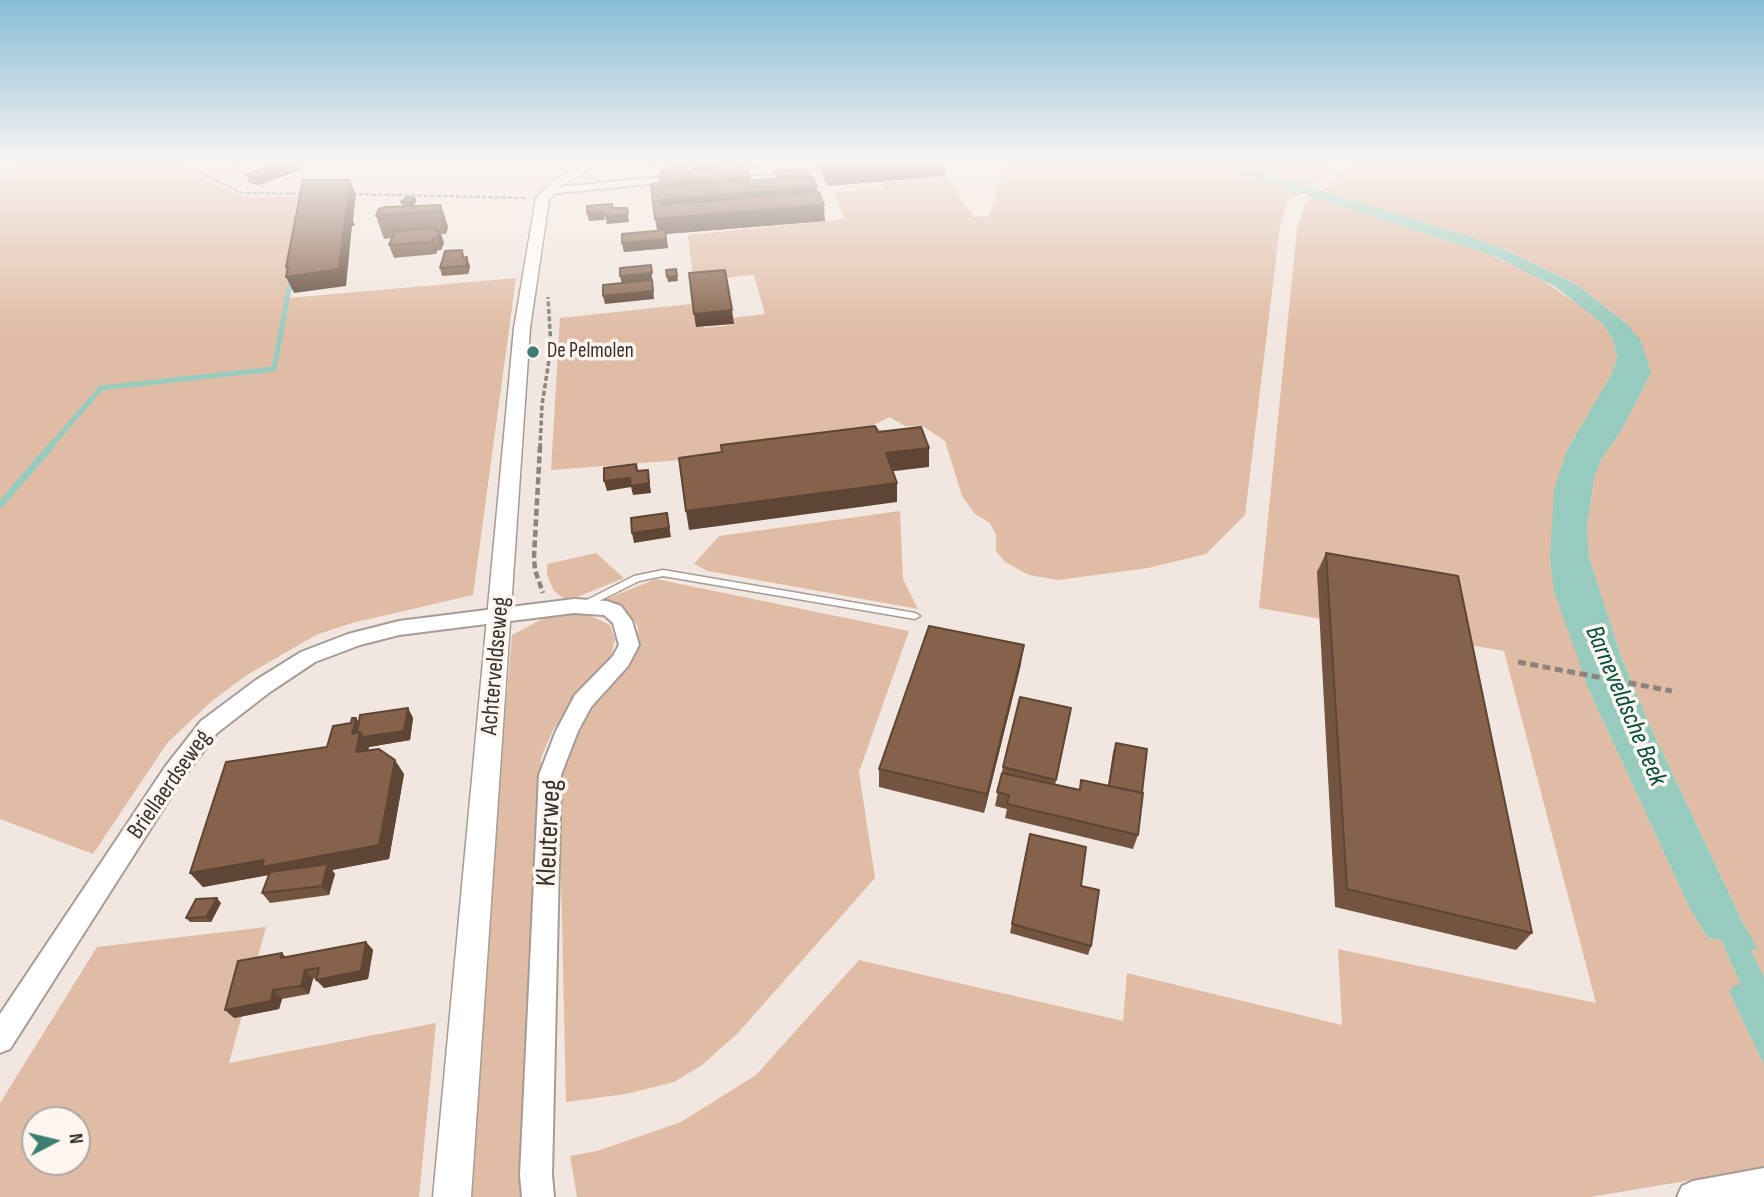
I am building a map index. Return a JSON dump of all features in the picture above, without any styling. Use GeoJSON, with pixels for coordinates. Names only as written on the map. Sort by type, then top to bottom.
{"type":"FeatureCollection","features":[{"type":"Feature","properties":{"kind":"street","name":"Achterveldseweg"},"geometry":{"type":"LineString","coordinates":[[452,1197],[522,328],[541,220]]}},
{"type":"Feature","properties":{"kind":"street","name":"Kleuterweg"},"geometry":{"type":"LineString","coordinates":[[500,615],[583,605],[614,611],[627,630],[629,645],[621,661],[583,701],[566,730],[550,775],[536,1175],[538,1197]]}},
{"type":"Feature","properties":{"kind":"street","name":"Briellaerdseweg"},"geometry":{"type":"LineString","coordinates":[[0,1039],[173,774],[209,727],[263,686],[308,657],[355,639],[399,628],[500,615]]}},
{"type":"Feature","properties":{"kind":"street"},"geometry":{"type":"LineString","coordinates":[[1693,1197],[1764,1184]]}},
{"type":"Feature","properties":{"kind":"lane"},"geometry":{"type":"LineString","coordinates":[[583,605],[637,578],[663,573],[915,616]]}},
{"type":"Feature","properties":{"kind":"path","name":"Achterveldseweg"},"geometry":{"type":"LineString","coordinates":[[549,284],[547,311],[551,347],[542,405],[534,557],[535,570],[549,608]]}},
{"type":"Feature","properties":{"kind":"path"},"geometry":{"type":"LineString","coordinates":[[1518,662],[1672,691]]}},
{"type":"Feature","properties":{"kind":"shaded area"},"geometry":{"type":"Polygon","coordinates":[[[0,220],[303,220],[288,298],[516,278],[473,595],[352,623],[316,635],[247,675],[212,701],[168,742],[93,854],[0,819],[0,220]]]}},
{"type":"Feature","properties":{"kind":"shaded area"},"geometry":{"type":"Polygon","coordinates":[[[837,220],[1282,220],[1245,515],[1206,554],[1148,568],[1058,580],[1029,575],[1005,562],[996,551],[996,535],[990,523],[975,514],[962,496],[945,441],[924,427],[905,426],[890,417],[873,425],[889,435],[759,454],[551,470],[560,318],[700,303],[704,328],[733,325],[732,318],[765,314],[754,275],[721,278],[702,276],[692,271],[688,235],[837,220]]]}},
{"type":"Feature","properties":{"kind":"shaded area"},"geometry":{"type":"Polygon","coordinates":[[[1300,220],[1388,220],[1475,248],[1533,274],[1587,310],[1603,324],[1613,340],[1617,357],[1612,373],[1567,450],[1588,688],[1690,909],[1708,938],[1721,940],[1741,985],[1729,992],[1764,1065],[1764,1168],[1590,1197],[577,1197],[570,1156],[597,1151],[681,1122],[756,1075],[859,960],[1123,1021],[1127,973],[1342,1025],[1338,949],[1596,1003],[1504,651],[1259,608],[1300,220]]]}},
{"type":"Feature","properties":{"kind":"shaded area"},"geometry":{"type":"Polygon","coordinates":[[[1412,220],[1764,220],[1764,977],[1751,950],[1757,949],[1651,728],[1622,659],[1589,557],[1587,528],[1594,479],[1601,460],[1621,431],[1651,373],[1627,324],[1576,284],[1503,249],[1412,220]]]}},
{"type":"Feature","properties":{"kind":"shaded area"},"geometry":{"type":"Polygon","coordinates":[[[900,511],[903,579],[918,609],[708,571],[694,564],[719,536],[900,511]]]}},
{"type":"Feature","properties":{"kind":"shaded area"},"geometry":{"type":"Polygon","coordinates":[[[596,553],[624,578],[572,599],[564,599],[554,591],[547,575],[547,564],[596,553]]]}},
{"type":"Feature","properties":{"kind":"shaded area"},"geometry":{"type":"Polygon","coordinates":[[[656,579],[909,631],[859,772],[875,878],[738,1033],[702,1065],[674,1082],[626,1094],[566,1102],[559,788],[566,752],[584,716],[628,664],[637,642],[638,627],[631,616],[601,601],[656,579]]]}},
{"type":"Feature","properties":{"kind":"shaded area"},"geometry":{"type":"Polygon","coordinates":[[[572,613],[591,616],[610,625],[615,640],[611,656],[553,730],[541,758],[527,1197],[467,1197],[512,635],[548,616],[572,613]]]}},
{"type":"Feature","properties":{"kind":"shaded area"},"geometry":{"type":"Polygon","coordinates":[[[266,927],[229,1063],[436,1023],[419,1197],[0,1197],[0,1103],[97,947],[266,927]]]}},
{"type":"Feature","properties":{"kind":"water","name":"Barneveldsche Beek"},"geometry":{"type":"Polygon","coordinates":[[[1383,220],[1415,220],[1503,249],[1576,284],[1627,324],[1641,341],[1651,373],[1621,431],[1601,460],[1594,479],[1587,528],[1589,557],[1622,659],[1651,728],[1742,921],[1758,949],[1751,950],[1764,977],[1764,1065],[1729,992],[1734,985],[1741,985],[1721,940],[1708,938],[1690,909],[1588,688],[1554,591],[1550,558],[1554,489],[1567,450],[1612,373],[1617,357],[1613,340],[1603,324],[1556,287],[1497,257],[1383,220]]]}},
{"type":"Feature","properties":{"kind":"building"},"geometry":{"type":"Polygon","coordinates":[[[295,220],[345,220],[339,269],[286,277],[288,266],[286,267],[295,220]]]}},
{"type":"Feature","properties":{"kind":"building"},"geometry":{"type":"Polygon","coordinates":[[[436,228],[435,231],[440,231],[432,242],[389,245],[395,231],[436,228]]]}},
{"type":"Feature","properties":{"kind":"building"},"geometry":{"type":"Polygon","coordinates":[[[665,230],[666,239],[622,243],[622,234],[665,230]]]}},
{"type":"Feature","properties":{"kind":"building"},"geometry":{"type":"Polygon","coordinates":[[[462,250],[463,258],[467,257],[466,266],[440,268],[445,251],[462,250]]]}},
{"type":"Feature","properties":{"kind":"building"},"geometry":{"type":"Polygon","coordinates":[[[651,265],[652,273],[620,276],[620,268],[651,265]]]}},
{"type":"Feature","properties":{"kind":"building"},"geometry":{"type":"Polygon","coordinates":[[[676,269],[677,276],[667,277],[666,270],[676,269]]]}},
{"type":"Feature","properties":{"kind":"building"},"geometry":{"type":"Polygon","coordinates":[[[725,270],[732,310],[694,314],[689,273],[725,270]]]}},
{"type":"Feature","properties":{"kind":"building"},"geometry":{"type":"Polygon","coordinates":[[[652,280],[653,291],[603,296],[603,285],[652,280]]]}},
{"type":"Feature","properties":{"kind":"building"},"geometry":{"type":"Polygon","coordinates":[[[875,426],[878,432],[921,427],[929,448],[886,453],[897,483],[686,511],[679,458],[722,452],[721,445],[875,426]]]}},
{"type":"Feature","properties":{"kind":"building"},"geometry":{"type":"Polygon","coordinates":[[[636,464],[637,471],[648,470],[649,483],[631,486],[630,478],[604,481],[604,468],[636,464]]]}},
{"type":"Feature","properties":{"kind":"building"},"geometry":{"type":"Polygon","coordinates":[[[667,513],[669,528],[632,533],[631,518],[667,513]]]}},
{"type":"Feature","properties":{"kind":"building"},"geometry":{"type":"Polygon","coordinates":[[[1326,553],[1458,576],[1532,933],[1347,889],[1326,553]]]}},
{"type":"Feature","properties":{"kind":"building"},"geometry":{"type":"Polygon","coordinates":[[[929,626],[1024,645],[987,794],[879,769],[929,626]]]}},
{"type":"Feature","properties":{"kind":"building"},"geometry":{"type":"Polygon","coordinates":[[[1020,697],[1071,708],[1056,780],[1003,767],[1020,697]]]}},
{"type":"Feature","properties":{"kind":"building"},"geometry":{"type":"Polygon","coordinates":[[[408,708],[404,731],[363,737],[360,732],[357,733],[360,715],[408,708]]]}},
{"type":"Feature","properties":{"kind":"building"},"geometry":{"type":"Polygon","coordinates":[[[352,718],[356,718],[352,734],[360,732],[356,752],[379,749],[395,760],[379,845],[262,867],[264,860],[190,873],[226,762],[327,747],[333,726],[351,723],[352,718]]]}},
{"type":"Feature","properties":{"kind":"building"},"geometry":{"type":"Polygon","coordinates":[[[1116,743],[1147,749],[1142,793],[1109,786],[1116,743]]]}},
{"type":"Feature","properties":{"kind":"building"},"geometry":{"type":"Polygon","coordinates":[[[1002,773],[1080,790],[1081,780],[1143,793],[1138,835],[1007,804],[1009,795],[997,792],[1002,773]]]}},
{"type":"Feature","properties":{"kind":"building"},"geometry":{"type":"Polygon","coordinates":[[[1030,834],[1086,847],[1081,886],[1099,890],[1091,946],[1012,924],[1030,834]]]}},
{"type":"Feature","properties":{"kind":"building"},"geometry":{"type":"Polygon","coordinates":[[[328,864],[322,886],[262,893],[270,872],[328,864]]]}},
{"type":"Feature","properties":{"kind":"building"},"geometry":{"type":"Polygon","coordinates":[[[217,898],[206,917],[186,918],[196,899],[217,898]]]}},
{"type":"Feature","properties":{"kind":"building"},"geometry":{"type":"Polygon","coordinates":[[[366,942],[361,971],[316,980],[319,968],[305,970],[301,986],[273,990],[271,1001],[225,1010],[238,961],[282,953],[281,958],[366,942]]]}},
{"type":"Feature","properties":{"kind":"waterway"},"geometry":{"type":"LineString","coordinates":[[289,291],[292,276]]}},
{"type":"Feature","properties":{"kind":"waterway"},"geometry":{"type":"LineString","coordinates":[[49,448],[101,388],[274,369],[289,289]]}},
{"type":"Feature","properties":{"kind":"waterway"},"geometry":{"type":"LineString","coordinates":[[0,505],[51,446]]}},
{"type":"Feature","properties":{"kind":"place","name":"De Pelmolen"},"geometry":{"type":"Point","coordinates":[533,352]}}]}
